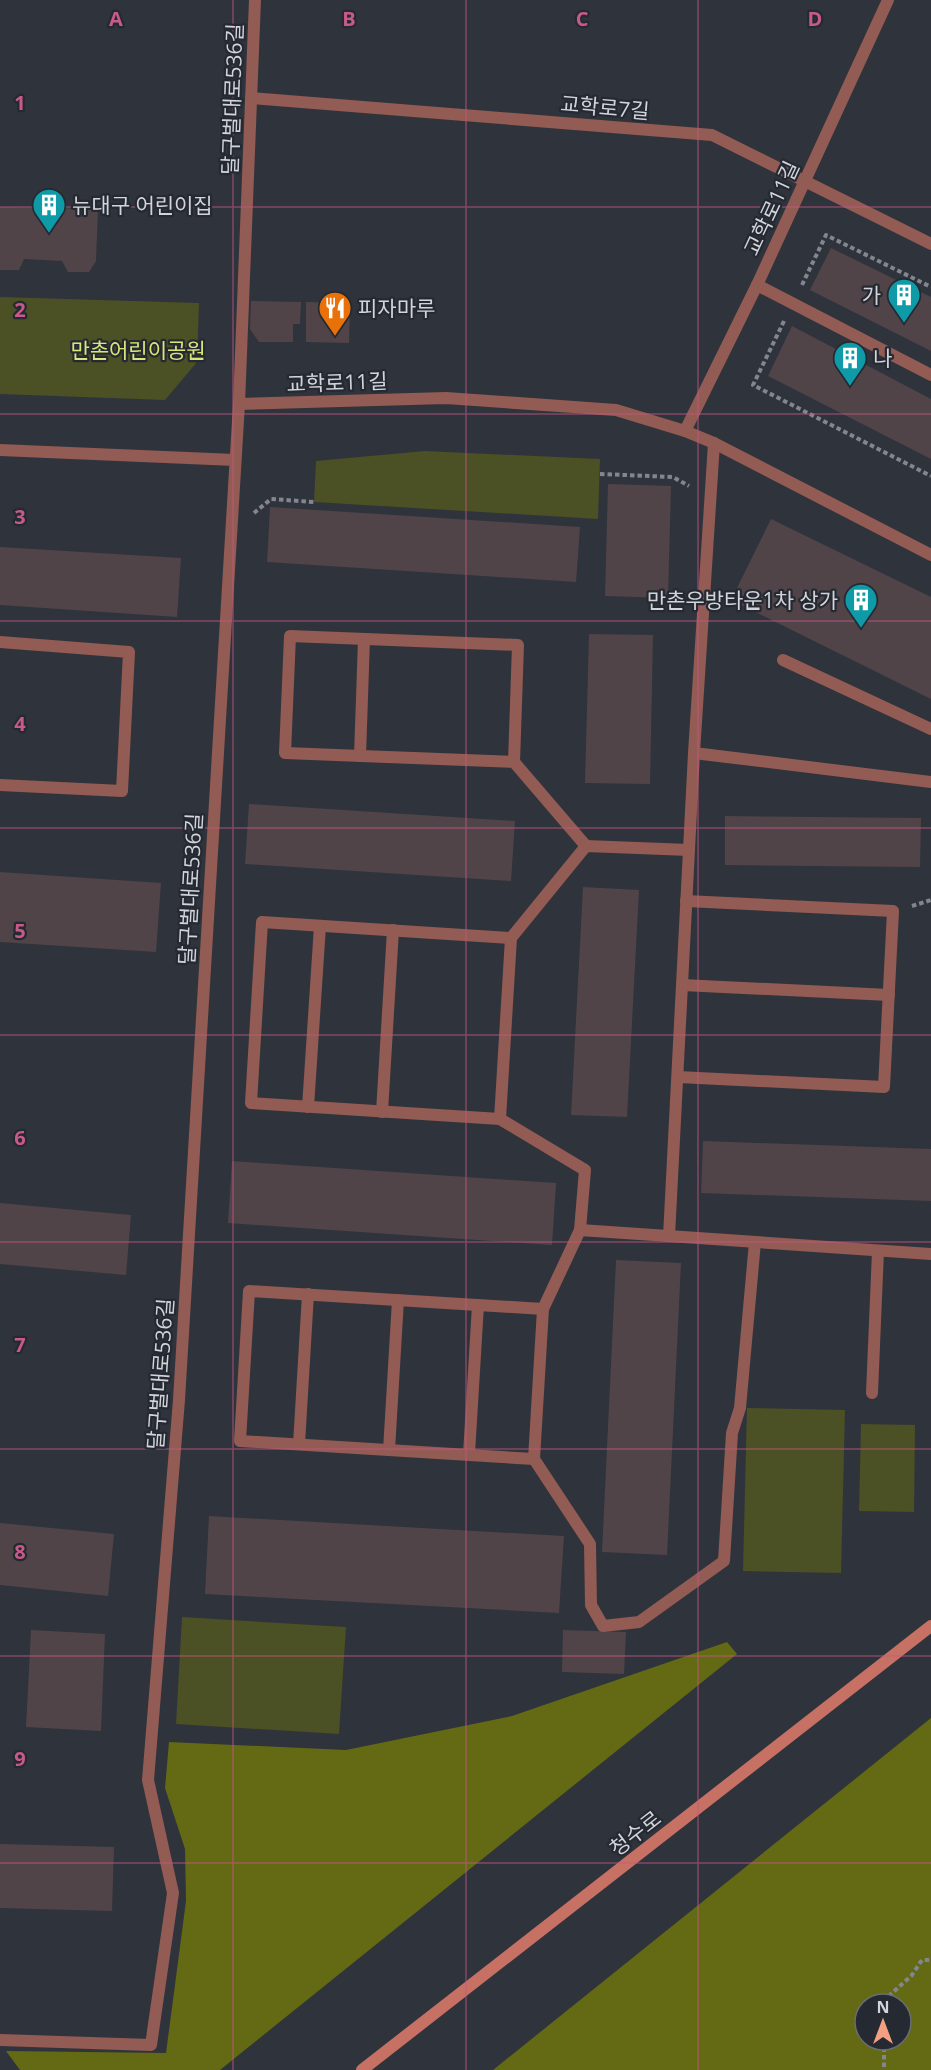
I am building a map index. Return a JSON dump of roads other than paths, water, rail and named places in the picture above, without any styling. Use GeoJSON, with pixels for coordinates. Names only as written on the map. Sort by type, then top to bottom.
{"type":"FeatureCollection","features":[{"type":"Feature","properties":{"kind":"main road","name":"청수로"},"geometry":{"type":"LineString","coordinates":[[362,2070],[931,1626]]}},
{"type":"Feature","properties":{"kind":"street","name":"달구벌대로536길"},"geometry":{"type":"LineString","coordinates":[[0,2040],[151,2045],[173,1893],[148,1780],[179,1400],[239,405],[255,0]]}},
{"type":"Feature","properties":{"kind":"street","name":"교학로11길"},"geometry":{"type":"LineString","coordinates":[[685,431],[806,181],[888,0]]}},
{"type":"Feature","properties":{"kind":"street","name":"교학로7길"},"geometry":{"type":"LineString","coordinates":[[251,98],[712,135],[931,244]]}},
{"type":"Feature","properties":{"kind":"street"},"geometry":{"type":"LineString","coordinates":[[757,285],[931,375]]}},
{"type":"Feature","properties":{"kind":"street","name":"교학로11길"},"geometry":{"type":"LineString","coordinates":[[239,405],[446,398],[616,410],[685,431],[714,443],[931,555]]}},
{"type":"Feature","properties":{"kind":"street"},"geometry":{"type":"LineString","coordinates":[[669,1236],[694,753],[714,443]]}},
{"type":"Feature","properties":{"kind":"street"},"geometry":{"type":"LineString","coordinates":[[0,450],[235,460]]}},
{"type":"Feature","properties":{"kind":"street"},"geometry":{"type":"LineString","coordinates":[[514,762],[285,753],[290,636],[518,645],[514,762],[586,846],[689,850]]}},
{"type":"Feature","properties":{"kind":"street"},"geometry":{"type":"LineString","coordinates":[[360,756],[364,639]]}},
{"type":"Feature","properties":{"kind":"street"},"geometry":{"type":"LineString","coordinates":[[0,642],[129,652],[122,791],[0,784]]}},
{"type":"Feature","properties":{"kind":"street"},"geometry":{"type":"LineString","coordinates":[[783,660],[931,729]]}},
{"type":"Feature","properties":{"kind":"street"},"geometry":{"type":"LineString","coordinates":[[694,753],[931,782]]}},
{"type":"Feature","properties":{"kind":"street"},"geometry":{"type":"LineString","coordinates":[[500,1119],[511,938],[586,846]]}},
{"type":"Feature","properties":{"kind":"street"},"geometry":{"type":"LineString","coordinates":[[678,1077],[884,1087],[893,911],[686,901]]}},
{"type":"Feature","properties":{"kind":"street"},"geometry":{"type":"LineString","coordinates":[[511,938],[262,922],[251,1103],[500,1119],[585,1170],[580,1230],[543,1309],[534,1458],[590,1544],[591,1605],[603,1626],[639,1622],[724,1562],[732,1433],[740,1408],[755,1242]]}},
{"type":"Feature","properties":{"kind":"street"},"geometry":{"type":"LineString","coordinates":[[308,1107],[320,926]]}},
{"type":"Feature","properties":{"kind":"street"},"geometry":{"type":"LineString","coordinates":[[382,1112],[393,930]]}},
{"type":"Feature","properties":{"kind":"street"},"geometry":{"type":"LineString","coordinates":[[682,984],[889,995]]}},
{"type":"Feature","properties":{"kind":"street"},"geometry":{"type":"LineString","coordinates":[[580,1230],[931,1254]]}},
{"type":"Feature","properties":{"kind":"street"},"geometry":{"type":"LineString","coordinates":[[872,1393],[878,1251]]}},
{"type":"Feature","properties":{"kind":"street"},"geometry":{"type":"LineString","coordinates":[[534,1458],[240,1440],[249,1291],[543,1309]]}},
{"type":"Feature","properties":{"kind":"street"},"geometry":{"type":"LineString","coordinates":[[299,1444],[308,1294]]}},
{"type":"Feature","properties":{"kind":"street"},"geometry":{"type":"LineString","coordinates":[[389,1450],[398,1300]]}},
{"type":"Feature","properties":{"kind":"street"},"geometry":{"type":"LineString","coordinates":[[469,1454],[478,1305]]}},
{"type":"Feature","properties":{"kind":"place","name":"뉴대구 어린이집"},"geometry":{"type":"Point","coordinates":[49,234]}},
{"type":"Feature","properties":{"kind":"place","name":"가"},"geometry":{"type":"Point","coordinates":[904,324]}},
{"type":"Feature","properties":{"kind":"place","name":"피자마루"},"geometry":{"type":"Point","coordinates":[335,337]}},
{"type":"Feature","properties":{"kind":"place","name":"나"},"geometry":{"type":"Point","coordinates":[850,387]}},
{"type":"Feature","properties":{"kind":"place","name":"만촌우방타운1차 상가"},"geometry":{"type":"Point","coordinates":[861,629]}},
{"type":"Feature","properties":{"kind":"park label","name":"만촌어린이공원"},"geometry":{"type":"Point","coordinates":[138,350]}}]}
